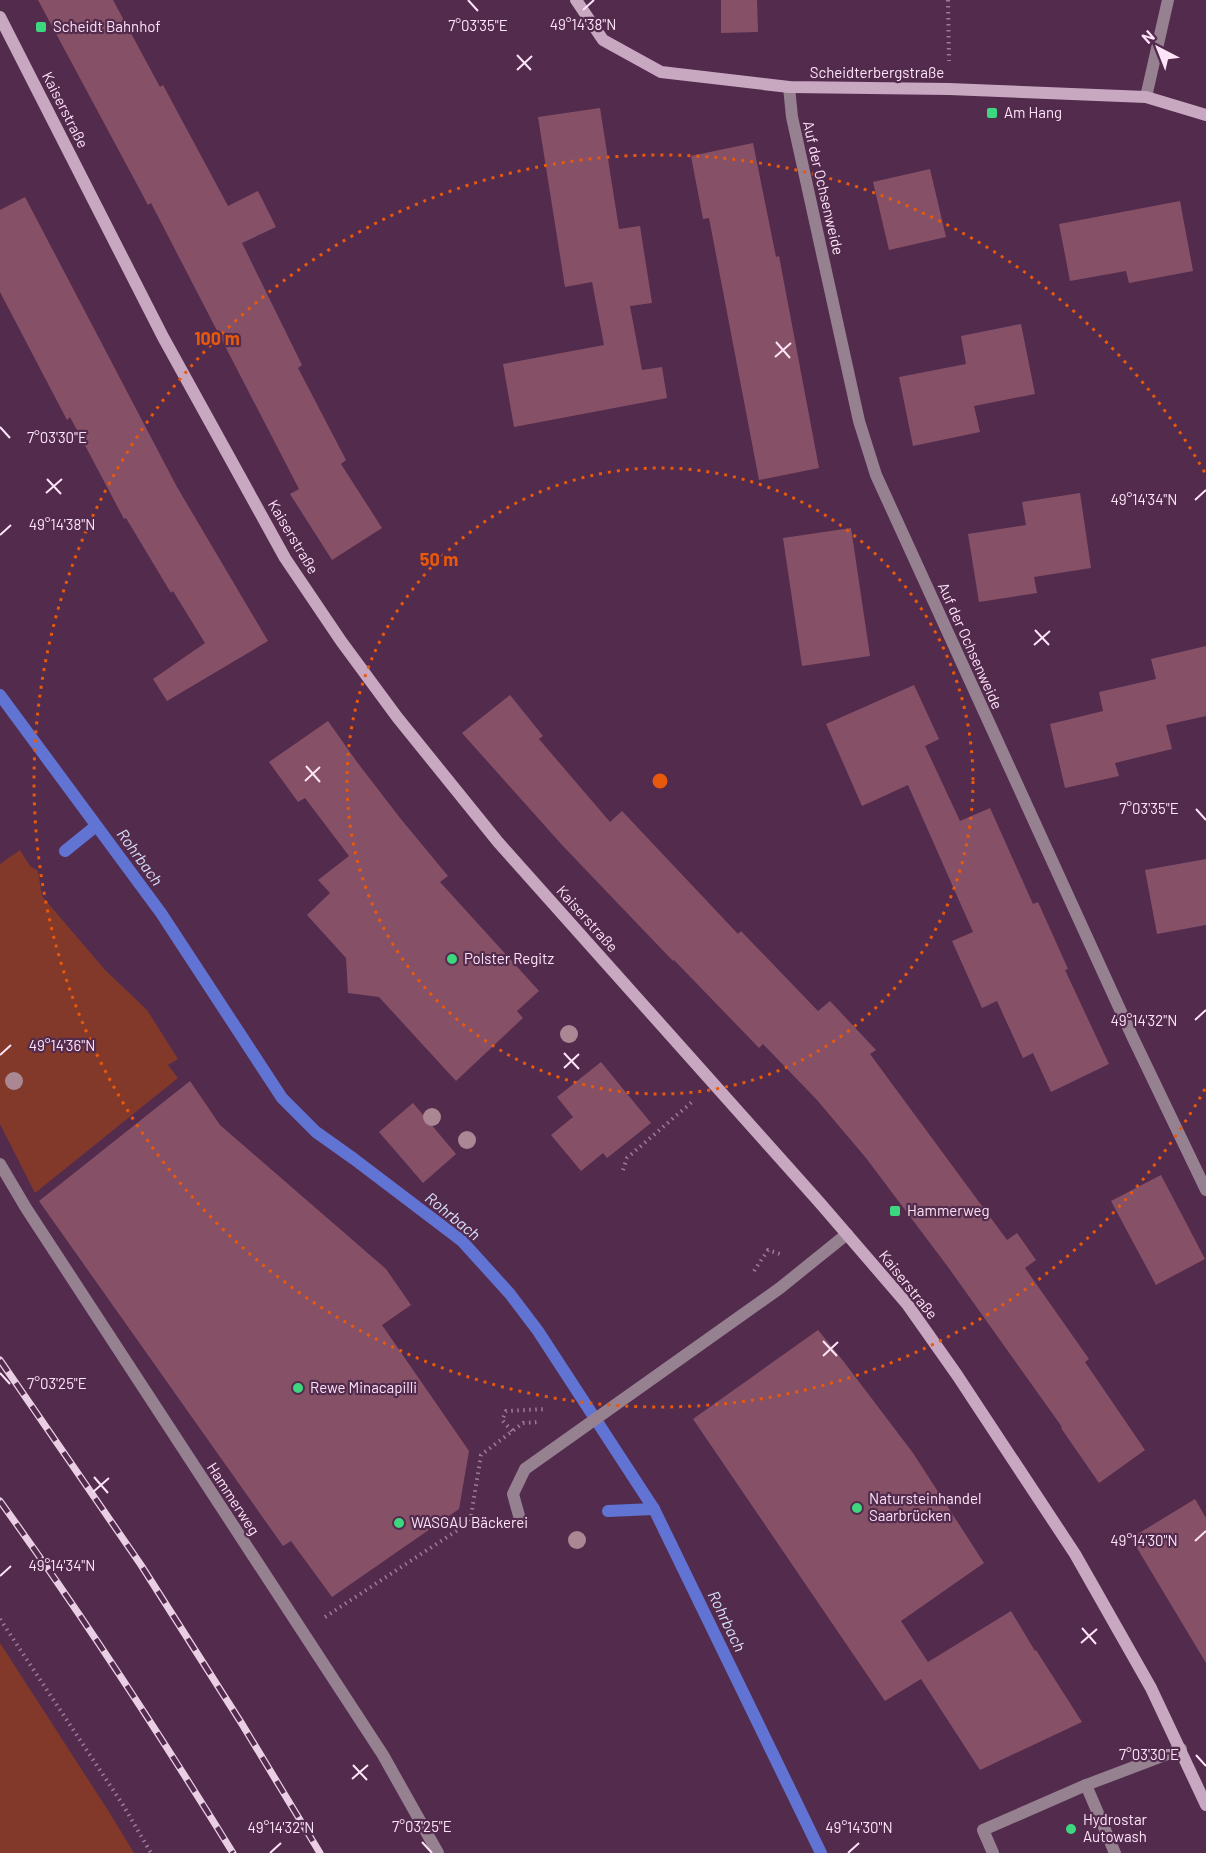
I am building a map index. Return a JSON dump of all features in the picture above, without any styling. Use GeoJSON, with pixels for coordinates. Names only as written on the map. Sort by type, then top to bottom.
{"type":"FeatureCollection","features":[{"type":"Feature","properties":{"kind":"main road","name":"Scheidterbergstraße"},"geometry":{"type":"LineString","coordinates":[[576,0],[603,40],[661,72],[789,87],[949,88],[1146,97],[1206,114]]}},
{"type":"Feature","properties":{"kind":"main road","name":"Kaiserstraße"},"geometry":{"type":"LineString","coordinates":[[0,16],[163,337],[285,558],[341,641],[397,717],[498,842],[907,1304],[957,1375],[1075,1554],[1151,1688],[1206,1805]]}},
{"type":"Feature","properties":{"kind":"street"},"geometry":{"type":"LineString","coordinates":[[1146,97],[1168,0]]}},
{"type":"Feature","properties":{"kind":"street","name":"Auf der Ochsenweide"},"geometry":{"type":"LineString","coordinates":[[789,87],[792,117],[852,387],[876,475],[1124,1017],[1206,1190]]}},
{"type":"Feature","properties":{"kind":"street","name":"Hammerweg"},"geometry":{"type":"LineString","coordinates":[[0,1164],[26,1208],[383,1755],[438,1853]]}},
{"type":"Feature","properties":{"kind":"street"},"geometry":{"type":"LineString","coordinates":[[522,1523],[513,1494],[525,1469],[780,1288],[846,1234]]}},
{"type":"Feature","properties":{"kind":"street"},"geometry":{"type":"LineString","coordinates":[[993,1853],[983,1830],[1086,1785],[1181,1749]]}},
{"type":"Feature","properties":{"kind":"street"},"geometry":{"type":"LineString","coordinates":[[1086,1785],[1115,1853]]}},
{"type":"Feature","properties":{"kind":"path"},"geometry":{"type":"LineString","coordinates":[[948,0],[949,88]]}},
{"type":"Feature","properties":{"kind":"path"},"geometry":{"type":"LineString","coordinates":[[623,1170],[627,1158],[713,1084]]}},
{"type":"Feature","properties":{"kind":"path"},"geometry":{"type":"LineString","coordinates":[[512,1431],[502,1420],[507,1411],[546,1409]]}},
{"type":"Feature","properties":{"kind":"path"},"geometry":{"type":"LineString","coordinates":[[301,1632],[470,1522],[481,1455],[523,1423],[542,1422]]}},
{"type":"Feature","properties":{"kind":"path"},"geometry":{"type":"LineString","coordinates":[[0,1620],[123,1805],[151,1853]]}},
{"type":"Feature","properties":{"kind":"shaded area"},"geometry":{"type":"Polygon","coordinates":[[[20,850],[30,866],[38,871],[42,896],[105,970],[147,1010],[178,1059],[168,1065],[178,1078],[35,1193],[0,1124],[0,864],[20,850]]]}},
{"type":"Feature","properties":{"kind":"shaded area"},"geometry":{"type":"Polygon","coordinates":[[[0,1643],[111,1815],[134,1853],[0,1853],[0,1643]]]}},
{"type":"Feature","properties":{"kind":"building"},"geometry":{"type":"Polygon","coordinates":[[[38,0],[113,0],[160,87],[163,85],[228,206],[258,191],[276,227],[242,243],[302,365],[298,368],[346,460],[341,464],[382,528],[332,560],[290,494],[299,489],[151,203],[148,205],[38,0]]]}},
{"type":"Feature","properties":{"kind":"building"},"geometry":{"type":"Polygon","coordinates":[[[721,0],[757,0],[758,32],[721,33],[721,0]]]}},
{"type":"Feature","properties":{"kind":"building"},"geometry":{"type":"Polygon","coordinates":[[[600,108],[619,229],[640,226],[652,303],[630,306],[642,370],[662,367],[667,398],[514,427],[503,364],[604,345],[592,282],[565,287],[538,117],[600,108]]]}},
{"type":"Feature","properties":{"kind":"building"},"geometry":{"type":"Polygon","coordinates":[[[753,143],[776,257],[779,256],[819,468],[759,480],[709,218],[703,219],[691,156],[753,143]]]}},
{"type":"Feature","properties":{"kind":"building"},"geometry":{"type":"Polygon","coordinates":[[[930,169],[946,237],[889,250],[873,182],[930,169]]]}},
{"type":"Feature","properties":{"kind":"building"},"geometry":{"type":"Polygon","coordinates":[[[25,197],[177,487],[268,641],[167,701],[153,679],[205,643],[173,591],[171,593],[126,518],[124,519],[70,417],[67,420],[0,292],[0,210],[25,197]]]}},
{"type":"Feature","properties":{"kind":"building"},"geometry":{"type":"Polygon","coordinates":[[[1180,201],[1193,271],[1129,283],[1126,271],[1070,281],[1059,224],[1180,201]]]}},
{"type":"Feature","properties":{"kind":"building"},"geometry":{"type":"Polygon","coordinates":[[[1021,324],[1035,394],[974,406],[980,432],[913,446],[899,377],[966,364],[961,336],[1021,324]]]}},
{"type":"Feature","properties":{"kind":"building"},"geometry":{"type":"Polygon","coordinates":[[[1080,493],[1091,568],[1034,577],[1037,593],[979,602],[968,534],[1026,525],[1022,502],[1080,493]]]}},
{"type":"Feature","properties":{"kind":"building"},"geometry":{"type":"Polygon","coordinates":[[[851,528],[870,656],[802,666],[783,538],[851,528]]]}},
{"type":"Feature","properties":{"kind":"building"},"geometry":{"type":"Polygon","coordinates":[[[1206,646],[1206,716],[1166,725],[1172,749],[1115,763],[1119,776],[1065,788],[1050,724],[1103,711],[1099,692],[1156,679],[1151,659],[1206,646]]]}},
{"type":"Feature","properties":{"kind":"building"},"geometry":{"type":"Polygon","coordinates":[[[914,685],[939,739],[925,746],[960,821],[990,808],[1033,904],[1038,902],[1068,969],[1065,970],[1109,1064],[1051,1092],[1033,1053],[1023,1058],[997,1001],[982,1008],[952,941],[973,932],[908,785],[862,806],[826,724],[914,685]]]}},
{"type":"Feature","properties":{"kind":"building"},"geometry":{"type":"Polygon","coordinates":[[[510,695],[543,736],[539,739],[610,822],[622,811],[738,934],[741,931],[818,1011],[830,1001],[876,1050],[870,1054],[1007,1240],[1017,1233],[1036,1260],[1025,1268],[1089,1359],[1085,1362],[1145,1450],[1099,1483],[948,1267],[866,1158],[817,1100],[763,1044],[759,1048],[673,961],[562,845],[462,733],[510,695]]]}},
{"type":"Feature","properties":{"kind":"building"},"geometry":{"type":"Polygon","coordinates":[[[328,721],[400,818],[448,876],[440,882],[539,991],[517,1011],[523,1018],[456,1081],[379,997],[348,993],[346,958],[307,915],[330,893],[318,880],[349,856],[305,798],[298,802],[269,762],[328,721]]]}},
{"type":"Feature","properties":{"kind":"building"},"geometry":{"type":"Polygon","coordinates":[[[1206,859],[1206,925],[1157,934],[1145,870],[1206,859]]]}},
{"type":"Feature","properties":{"kind":"building"},"geometry":{"type":"Polygon","coordinates":[[[601,1062],[651,1123],[607,1158],[603,1153],[581,1171],[551,1135],[573,1117],[557,1097],[601,1062]]]}},
{"type":"Feature","properties":{"kind":"building","name":"Rewe Minacapilli"},"geometry":{"type":"Polygon","coordinates":[[[190,1081],[220,1125],[386,1269],[411,1305],[382,1325],[469,1451],[459,1509],[332,1597],[291,1541],[283,1546],[39,1201],[190,1081]]]}},
{"type":"Feature","properties":{"kind":"building"},"geometry":{"type":"Polygon","coordinates":[[[413,1103],[456,1154],[423,1183],[379,1132],[413,1103]]]}},
{"type":"Feature","properties":{"kind":"building"},"geometry":{"type":"Polygon","coordinates":[[[1161,1175],[1205,1259],[1156,1285],[1111,1201],[1161,1175]]]}},
{"type":"Feature","properties":{"kind":"building"},"geometry":{"type":"Polygon","coordinates":[[[818,1330],[913,1453],[984,1563],[901,1621],[928,1662],[1011,1611],[1082,1722],[980,1770],[921,1679],[885,1701],[693,1419],[818,1330]]]}},
{"type":"Feature","properties":{"kind":"building"},"geometry":{"type":"Polygon","coordinates":[[[1195,1499],[1206,1518],[1206,1663],[1131,1538],[1195,1499]]]}},
{"type":"Feature","properties":{"kind":"waterway","name":"Rohrbach"},"geometry":{"type":"LineString","coordinates":[[0,695],[161,913],[282,1098],[316,1132],[462,1241],[510,1294],[538,1331],[654,1509],[821,1853]]}},
{"type":"Feature","properties":{"kind":"waterway"},"geometry":{"type":"LineString","coordinates":[[65,851],[96,826]]}},
{"type":"Feature","properties":{"kind":"waterway"},"geometry":{"type":"LineString","coordinates":[[608,1511],[654,1509]]}},
{"type":"Feature","properties":{"kind":"railway"},"geometry":{"type":"LineString","coordinates":[[0,1360],[141,1565],[242,1724],[320,1853]]}},
{"type":"Feature","properties":{"kind":"railway"},"geometry":{"type":"LineString","coordinates":[[0,1501],[120,1675],[233,1853]]}},
{"type":"Feature","properties":{"kind":"place","name":"Scheidt Bahnhof"},"geometry":{"type":"Point","coordinates":[41,27]}},
{"type":"Feature","properties":{"kind":"place","name":"Am Hang"},"geometry":{"type":"Point","coordinates":[992,113]}},
{"type":"Feature","properties":{"kind":"place","name":"Polster Regitz"},"geometry":{"type":"Point","coordinates":[452,959]}},
{"type":"Feature","properties":{"kind":"place","name":"Hammerweg"},"geometry":{"type":"Point","coordinates":[895,1211]}},
{"type":"Feature","properties":{"kind":"place","name":"Rewe Minacapilli"},"geometry":{"type":"Point","coordinates":[298,1388]}},
{"type":"Feature","properties":{"kind":"place","name":"Natursteinhandel Saarbrücken"},"geometry":{"type":"Point","coordinates":[857,1508]}},
{"type":"Feature","properties":{"kind":"place","name":"WASGAU Bäckerei"},"geometry":{"type":"Point","coordinates":[399,1523]}},
{"type":"Feature","properties":{"kind":"place","name":"Hydrostar Autowash"},"geometry":{"type":"Point","coordinates":[1071,1829]}}]}
